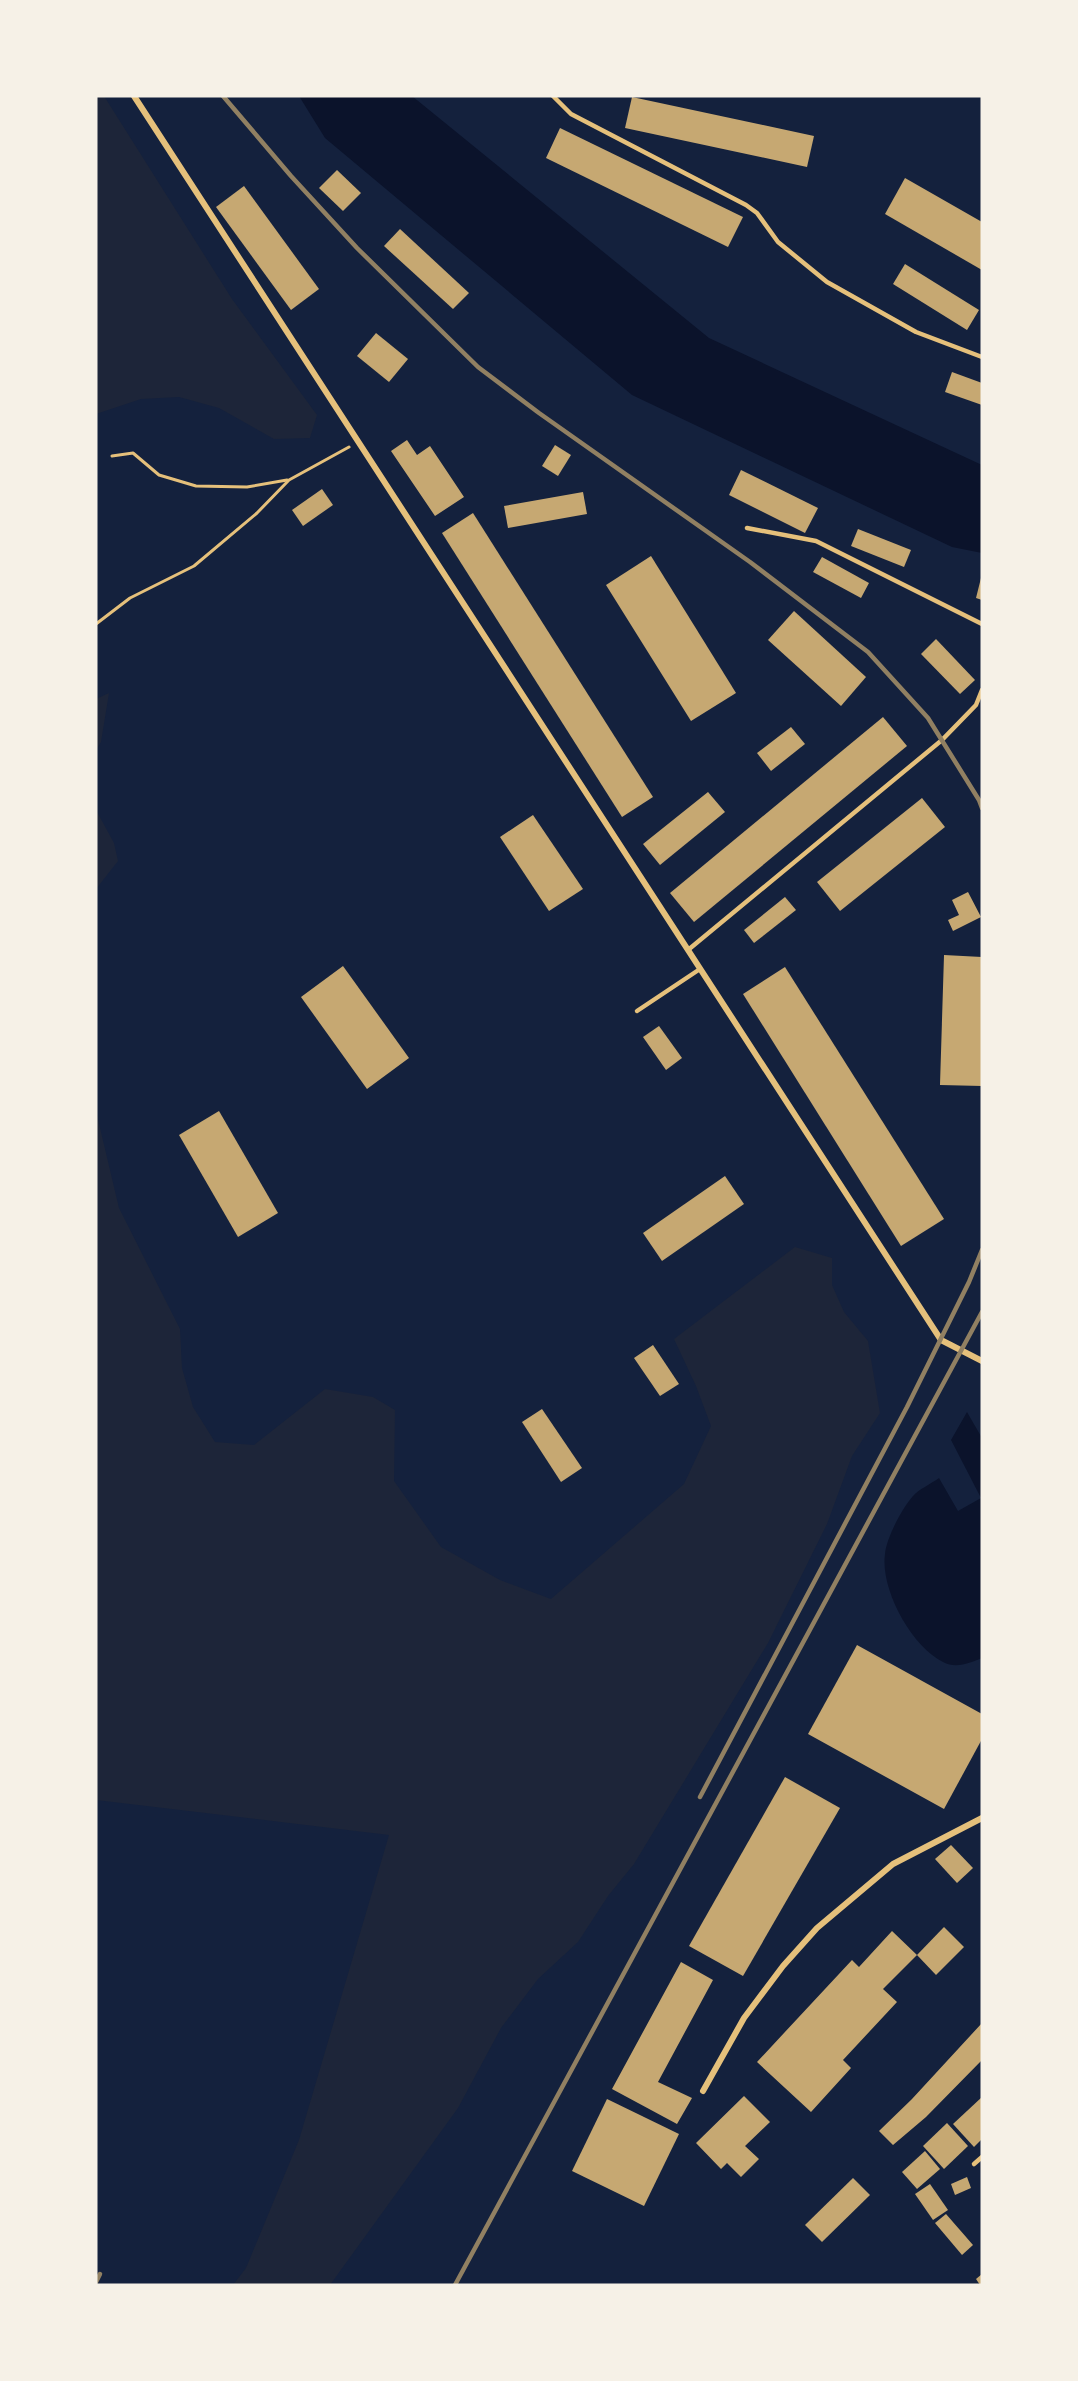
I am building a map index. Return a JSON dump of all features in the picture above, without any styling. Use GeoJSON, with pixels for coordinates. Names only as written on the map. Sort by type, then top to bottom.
{"type":"FeatureCollection","features":[{"type":"Feature","properties":{"kind":"street"},"geometry":{"type":"LineString","coordinates":[[134,96],[941,1340],[982,1361]]}},
{"type":"Feature","properties":{"kind":"street"},"geometry":{"type":"LineString","coordinates":[[703,2091],[744,2018],[783,1966],[817,1928],[893,1864],[982,1818]]}},
{"type":"Feature","properties":{"kind":"lane"},"geometry":{"type":"LineString","coordinates":[[553,96],[572,114],[746,205],[757,213],[778,242],[827,282],[916,332],[982,357]]}},
{"type":"Feature","properties":{"kind":"lane"},"geometry":{"type":"LineString","coordinates":[[747,528],[816,542],[982,624]]}},
{"type":"Feature","properties":{"kind":"lane"},"geometry":{"type":"LineString","coordinates":[[688,950],[942,740],[976,705],[982,690]]}},
{"type":"Feature","properties":{"kind":"lane"},"geometry":{"type":"LineString","coordinates":[[637,1011],[700,969]]}},
{"type":"Feature","properties":{"kind":"lane"},"geometry":{"type":"LineString","coordinates":[[974,2164],[982,2157]]}},
{"type":"Feature","properties":{"kind":"path"},"geometry":{"type":"LineString","coordinates":[[96,624],[130,598],[194,566],[258,513],[289,480],[359,442]]}},
{"type":"Feature","properties":{"kind":"path"},"geometry":{"type":"LineString","coordinates":[[112,456],[133,453],[159,475],[196,486],[247,487],[289,480]]}},
{"type":"Feature","properties":{"kind":"shaded area"},"geometry":{"type":"Polygon","coordinates":[[[96,96],[104,96],[232,299],[317,415],[310,438],[274,439],[219,408],[179,397],[141,399],[96,414],[96,96]]]}},
{"type":"Feature","properties":{"kind":"shaded area"},"geometry":{"type":"Polygon","coordinates":[[[299,96],[412,96],[709,338],[982,465],[982,553],[952,547],[632,395],[325,138],[299,96]]]}},
{"type":"Feature","properties":{"kind":"shaded area"},"geometry":{"type":"Polygon","coordinates":[[[109,693],[101,742],[96,750],[96,699],[109,693]]]}},
{"type":"Feature","properties":{"kind":"shaded area"},"geometry":{"type":"Polygon","coordinates":[[[96,810],[114,843],[118,861],[96,889],[96,810]]]}},
{"type":"Feature","properties":{"kind":"shaded area"},"geometry":{"type":"Polygon","coordinates":[[[96,1111],[119,1208],[180,1329],[182,1368],[193,1407],[215,1442],[254,1445],[325,1389],[373,1397],[395,1410],[394,1481],[441,1547],[500,1580],[551,1599],[684,1484],[711,1426],[696,1386],[674,1339],[795,1247],[832,1258],[832,1285],[844,1312],[868,1341],[880,1413],[852,1456],[827,1524],[768,1643],[634,1864],[608,1896],[578,1942],[538,1979],[501,2028],[458,2108],[330,2285],[233,2285],[246,2268],[299,2140],[389,1835],[96,1800],[96,1111]]]}},
{"type":"Feature","properties":{"kind":"shaded area"},"geometry":{"type":"Polygon","coordinates":[[[967,1412],[982,1438],[982,1658],[953,1665],[931,1654],[909,1630],[887,1583],[885,1554],[891,1532],[909,1501],[918,1491],[939,1478],[958,1511],[981,1498],[951,1440],[967,1412]]]}},
{"type":"Feature","properties":{"kind":"building"},"geometry":{"type":"Polygon","coordinates":[[[632,97],[814,136],[807,167],[625,128],[632,97]]]}},
{"type":"Feature","properties":{"kind":"building"},"geometry":{"type":"Polygon","coordinates":[[[560,128],[743,217],[728,247],[546,158],[560,128]]]}},
{"type":"Feature","properties":{"kind":"building"},"geometry":{"type":"Polygon","coordinates":[[[337,170],[361,193],[343,211],[319,188],[337,170]]]}},
{"type":"Feature","properties":{"kind":"building"},"geometry":{"type":"Polygon","coordinates":[[[905,178],[982,222],[982,270],[885,214],[905,178]]]}},
{"type":"Feature","properties":{"kind":"building"},"geometry":{"type":"Polygon","coordinates":[[[244,186],[319,289],[291,310],[216,207],[244,186]]]}},
{"type":"Feature","properties":{"kind":"building"},"geometry":{"type":"Polygon","coordinates":[[[400,229],[469,293],[453,309],[384,246],[400,229]]]}},
{"type":"Feature","properties":{"kind":"building"},"geometry":{"type":"Polygon","coordinates":[[[905,264],[979,310],[967,330],[893,284],[905,264]]]}},
{"type":"Feature","properties":{"kind":"building"},"geometry":{"type":"Polygon","coordinates":[[[376,333],[408,359],[389,382],[357,356],[376,333]]]}},
{"type":"Feature","properties":{"kind":"building"},"geometry":{"type":"Polygon","coordinates":[[[952,372],[982,383],[982,405],[945,392],[952,372]]]}},
{"type":"Feature","properties":{"kind":"building"},"geometry":{"type":"Polygon","coordinates":[[[407,440],[417,455],[430,446],[464,497],[435,516],[391,451],[407,440]]]}},
{"type":"Feature","properties":{"kind":"building"},"geometry":{"type":"Polygon","coordinates":[[[555,445],[571,455],[558,476],[542,466],[555,445]]]}},
{"type":"Feature","properties":{"kind":"building"},"geometry":{"type":"Polygon","coordinates":[[[741,470],[818,508],[805,533],[729,495],[741,470]]]}},
{"type":"Feature","properties":{"kind":"building"},"geometry":{"type":"Polygon","coordinates":[[[322,489],[333,505],[303,526],[292,510],[322,489]]]}},
{"type":"Feature","properties":{"kind":"building"},"geometry":{"type":"Polygon","coordinates":[[[583,492],[587,514],[508,528],[504,506],[583,492]]]}},
{"type":"Feature","properties":{"kind":"building"},"geometry":{"type":"Polygon","coordinates":[[[473,513],[653,797],[622,817],[442,533],[473,513]]]}},
{"type":"Feature","properties":{"kind":"building"},"geometry":{"type":"Polygon","coordinates":[[[858,529],[911,550],[904,567],[851,546],[858,529]]]}},
{"type":"Feature","properties":{"kind":"building"},"geometry":{"type":"Polygon","coordinates":[[[651,556],[736,693],[691,721],[606,585],[651,556]]]}},
{"type":"Feature","properties":{"kind":"building"},"geometry":{"type":"Polygon","coordinates":[[[822,557],[869,583],[861,598],[813,572],[822,557]]]}},
{"type":"Feature","properties":{"kind":"building"},"geometry":{"type":"Polygon","coordinates":[[[982,578],[982,600],[976,598],[982,578]]]}},
{"type":"Feature","properties":{"kind":"building"},"geometry":{"type":"Polygon","coordinates":[[[794,611],[866,677],[841,706],[768,640],[794,611]]]}},
{"type":"Feature","properties":{"kind":"building"},"geometry":{"type":"Polygon","coordinates":[[[936,639],[975,680],[960,694],[921,654],[936,639]]]}},
{"type":"Feature","properties":{"kind":"building"},"geometry":{"type":"Polygon","coordinates":[[[883,717],[907,746],[694,922],[670,893],[883,717]]]}},
{"type":"Feature","properties":{"kind":"building"},"geometry":{"type":"Polygon","coordinates":[[[791,727],[805,744],[771,771],[757,753],[791,727]]]}},
{"type":"Feature","properties":{"kind":"building"},"geometry":{"type":"Polygon","coordinates":[[[708,792],[725,812],[660,865],[643,844],[708,792]]]}},
{"type":"Feature","properties":{"kind":"building"},"geometry":{"type":"Polygon","coordinates":[[[922,798],[945,827],[840,911],[817,882],[922,798]]]}},
{"type":"Feature","properties":{"kind":"building"},"geometry":{"type":"Polygon","coordinates":[[[533,815],[583,889],[549,911],[500,837],[533,815]]]}},
{"type":"Feature","properties":{"kind":"building"},"geometry":{"type":"Polygon","coordinates":[[[968,892],[981,917],[953,931],[948,920],[959,915],[952,900],[968,892]]]}},
{"type":"Feature","properties":{"kind":"building"},"geometry":{"type":"Polygon","coordinates":[[[785,897],[796,910],[754,943],[744,930],[785,897]]]}},
{"type":"Feature","properties":{"kind":"building"},"geometry":{"type":"Polygon","coordinates":[[[944,955],[982,957],[982,1086],[940,1085],[944,955]]]}},
{"type":"Feature","properties":{"kind":"building"},"geometry":{"type":"Polygon","coordinates":[[[343,966],[409,1058],[367,1089],[301,997],[343,966]]]}},
{"type":"Feature","properties":{"kind":"building"},"geometry":{"type":"Polygon","coordinates":[[[785,967],[944,1219],[901,1246],[743,994],[785,967]]]}},
{"type":"Feature","properties":{"kind":"building"},"geometry":{"type":"Polygon","coordinates":[[[659,1026],[682,1058],[666,1070],[643,1037],[659,1026]]]}},
{"type":"Feature","properties":{"kind":"building"},"geometry":{"type":"Polygon","coordinates":[[[219,1111],[278,1213],[238,1237],[179,1135],[219,1111]]]}},
{"type":"Feature","properties":{"kind":"building"},"geometry":{"type":"Polygon","coordinates":[[[725,1176],[744,1204],[662,1261],[643,1233],[725,1176]]]}},
{"type":"Feature","properties":{"kind":"building"},"geometry":{"type":"Polygon","coordinates":[[[653,1345],[679,1384],[660,1396],[634,1358],[653,1345]]]}},
{"type":"Feature","properties":{"kind":"building"},"geometry":{"type":"Polygon","coordinates":[[[542,1409],[582,1468],[561,1482],[522,1422],[542,1409]]]}},
{"type":"Feature","properties":{"kind":"building"},"geometry":{"type":"Polygon","coordinates":[[[857,1645],[982,1714],[982,1739],[944,1809],[808,1734],[857,1645]]]}},
{"type":"Feature","properties":{"kind":"building"},"geometry":{"type":"Polygon","coordinates":[[[785,1777],[840,1808],[743,1976],[689,1946],[785,1777]]]}},
{"type":"Feature","properties":{"kind":"building"},"geometry":{"type":"Polygon","coordinates":[[[951,1845],[973,1868],[957,1883],[935,1859],[951,1845]]]}},
{"type":"Feature","properties":{"kind":"building"},"geometry":{"type":"Polygon","coordinates":[[[944,1927],[964,1947],[936,1975],[917,1955],[944,1927]]]}},
{"type":"Feature","properties":{"kind":"building"},"geometry":{"type":"Polygon","coordinates":[[[892,1931],[917,1955],[883,1989],[897,2002],[843,2060],[851,2068],[811,2112],[757,2062],[852,1960],[859,1967],[892,1931]]]}},
{"type":"Feature","properties":{"kind":"building"},"geometry":{"type":"Polygon","coordinates":[[[681,1962],[713,1980],[658,2082],[692,2098],[677,2124],[612,2089],[681,1962]]]}},
{"type":"Feature","properties":{"kind":"building"},"geometry":{"type":"Polygon","coordinates":[[[982,2023],[982,2060],[926,2117],[893,2145],[879,2131],[982,2023]]]}},
{"type":"Feature","properties":{"kind":"building"},"geometry":{"type":"Polygon","coordinates":[[[744,2096],[770,2122],[745,2146],[759,2159],[741,2177],[727,2163],[721,2169],[696,2143],[744,2096]]]}},
{"type":"Feature","properties":{"kind":"building"},"geometry":{"type":"Polygon","coordinates":[[[982,2097],[982,2139],[974,2147],[953,2124],[982,2097]]]}},
{"type":"Feature","properties":{"kind":"building"},"geometry":{"type":"Polygon","coordinates":[[[607,2099],[679,2134],[644,2206],[572,2171],[607,2099]]]}},
{"type":"Feature","properties":{"kind":"building"},"geometry":{"type":"Polygon","coordinates":[[[947,2123],[968,2146],[944,2169],[923,2146],[947,2123]]]}},
{"type":"Feature","properties":{"kind":"building"},"geometry":{"type":"Polygon","coordinates":[[[925,2151],[940,2169],[917,2189],[902,2172],[925,2151]]]}},
{"type":"Feature","properties":{"kind":"building"},"geometry":{"type":"Polygon","coordinates":[[[967,2177],[971,2188],[955,2195],[951,2184],[967,2177]]]}},
{"type":"Feature","properties":{"kind":"building"},"geometry":{"type":"Polygon","coordinates":[[[853,2178],[870,2195],[822,2242],[805,2225],[853,2178]]]}},
{"type":"Feature","properties":{"kind":"building"},"geometry":{"type":"Polygon","coordinates":[[[930,2184],[948,2210],[933,2220],[915,2194],[930,2184]]]}},
{"type":"Feature","properties":{"kind":"building"},"geometry":{"type":"Polygon","coordinates":[[[946,2214],[973,2245],[962,2255],[935,2223],[946,2214]]]}},
{"type":"Feature","properties":{"kind":"building"},"geometry":{"type":"Polygon","coordinates":[[[982,2274],[982,2285],[980,2285],[976,2279],[982,2274]]]}},
{"type":"Feature","properties":{"kind":"railway"},"geometry":{"type":"LineString","coordinates":[[223,96],[291,176],[357,248],[478,367],[539,413],[750,562],[868,652],[928,718],[982,808]]}},
{"type":"Feature","properties":{"kind":"railway"},"geometry":{"type":"LineString","coordinates":[[700,1797],[907,1407],[969,1282],[982,1250]]}},
{"type":"Feature","properties":{"kind":"railway"},"geometry":{"type":"LineString","coordinates":[[455,2285],[982,1312]]}},
{"type":"Feature","properties":{"kind":"railway"},"geometry":{"type":"LineString","coordinates":[[96,2282],[100,2274]]}}]}
